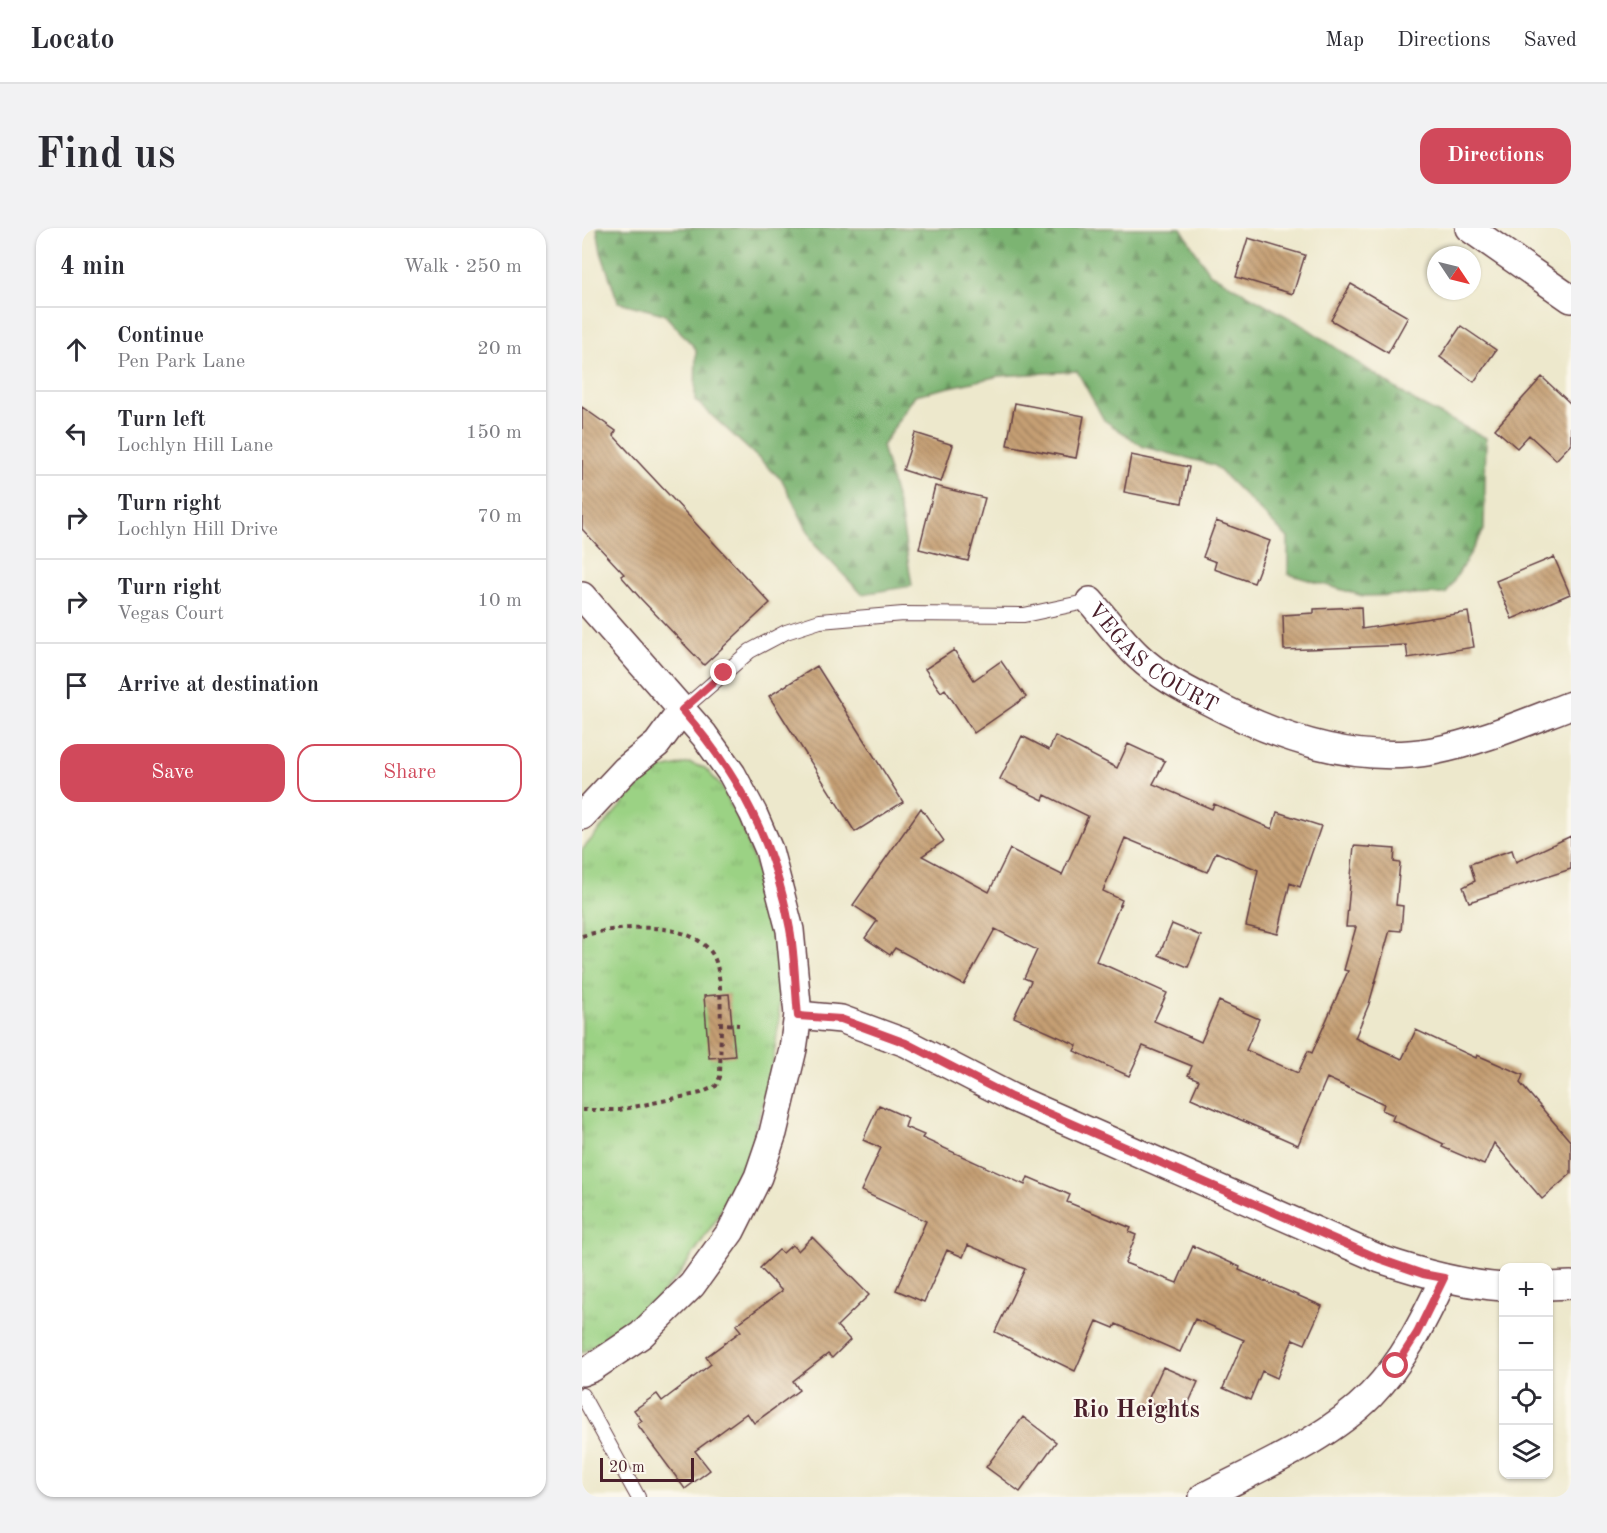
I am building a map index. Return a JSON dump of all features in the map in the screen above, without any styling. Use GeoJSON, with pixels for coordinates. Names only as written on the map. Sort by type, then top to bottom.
{"type":"FeatureCollection","features":[{"type":"Feature","properties":{"kind":"street"},"geometry":{"type":"LineString","coordinates":[[1469,228],[1571,299]]}},
{"type":"Feature","properties":{"kind":"street"},"geometry":{"type":"LineString","coordinates":[[582,596],[709,740],[732,774],[753,813],[769,850],[790,930],[798,1016],[794,1049],[773,1133],[758,1177],[731,1231],[692,1285],[641,1335],[592,1368],[582,1372]]}},
{"type":"Feature","properties":{"kind":"street","name":"VEGAS COURT"},"geometry":{"type":"LineString","coordinates":[[1090,601],[1137,655],[1171,681],[1229,713],[1270,731],[1307,743],[1350,752],[1395,754],[1431,751],[1469,742],[1571,705]]}},
{"type":"Feature","properties":{"kind":"street"},"geometry":{"type":"LineString","coordinates":[[582,816],[625,770],[657,744],[682,710]]}},
{"type":"Feature","properties":{"kind":"street"},"geometry":{"type":"LineString","coordinates":[[798,1016],[841,1019],[889,1036],[1011,1097],[1370,1254],[1423,1274],[1499,1286]]}},
{"type":"Feature","properties":{"kind":"street"},"geometry":{"type":"LineString","coordinates":[[1203,1497],[1315,1437],[1343,1418],[1370,1395],[1396,1366],[1417,1333],[1444,1278]]}},
{"type":"Feature","properties":{"kind":"street"},"geometry":{"type":"LineString","coordinates":[[1553,1286],[1571,1286]]}},
{"type":"Feature","properties":{"kind":"lane","name":"VEGAS COURT"},"geometry":{"type":"LineString","coordinates":[[682,710],[750,651],[786,632],[820,621],[903,614],[1024,615],[1090,601]]}},
{"type":"Feature","properties":{"kind":"lane"},"geometry":{"type":"LineString","coordinates":[[582,1395],[638,1497]]}},
{"type":"Feature","properties":{"kind":"path"},"geometry":{"type":"LineString","coordinates":[[582,936],[634,927],[660,928],[684,934],[700,943],[712,954],[717,967],[721,1024],[720,1077],[716,1086],[701,1093],[619,1110],[582,1110]]}},
{"type":"Feature","properties":{"kind":"path"},"geometry":{"type":"LineString","coordinates":[[721,1024],[739,1025]]}},
{"type":"Feature","properties":{"kind":"green space"},"geometry":{"type":"Polygon","coordinates":[[[597,228],[1181,228],[1209,273],[1302,325],[1416,402],[1486,438],[1484,530],[1446,594],[1363,596],[1288,574],[1288,538],[1214,465],[1144,447],[1104,420],[1077,371],[999,376],[915,395],[882,446],[901,516],[912,586],[862,594],[815,545],[782,480],[695,400],[696,349],[664,314],[618,302],[601,252],[597,228]]]}},
{"type":"Feature","properties":{"kind":"green space"},"geometry":{"type":"Polygon","coordinates":[[[689,763],[705,768],[722,787],[744,832],[765,894],[780,971],[779,1021],[772,1067],[750,1151],[716,1220],[679,1275],[632,1324],[582,1353],[582,850],[631,794],[658,770],[689,763]]]}},
{"type":"Feature","properties":{"kind":"building"},"geometry":{"type":"Polygon","coordinates":[[[1248,238],[1305,255],[1293,294],[1236,277],[1248,238]]]}},
{"type":"Feature","properties":{"kind":"building"},"geometry":{"type":"Polygon","coordinates":[[[1351,284],[1408,317],[1388,353],[1331,320],[1351,284]]]}},
{"type":"Feature","properties":{"kind":"building"},"geometry":{"type":"Polygon","coordinates":[[[1461,326],[1496,350],[1474,382],[1440,357],[1461,326]]]}},
{"type":"Feature","properties":{"kind":"building"},"geometry":{"type":"Polygon","coordinates":[[[1542,377],[1571,404],[1571,444],[1556,460],[1529,435],[1517,448],[1495,429],[1542,377]]]}},
{"type":"Feature","properties":{"kind":"building"},"geometry":{"type":"Polygon","coordinates":[[[1015,403],[1084,416],[1076,458],[1007,445],[1015,403]]]}},
{"type":"Feature","properties":{"kind":"building"},"geometry":{"type":"Polygon","coordinates":[[[582,407],[616,431],[613,435],[770,603],[704,665],[641,599],[621,576],[624,574],[582,529],[582,407]]]}},
{"type":"Feature","properties":{"kind":"building"},"geometry":{"type":"Polygon","coordinates":[[[915,433],[953,445],[941,482],[903,470],[915,433]]]}},
{"type":"Feature","properties":{"kind":"building"},"geometry":{"type":"Polygon","coordinates":[[[1131,455],[1189,467],[1182,503],[1124,492],[1131,455]]]}},
{"type":"Feature","properties":{"kind":"building"},"geometry":{"type":"Polygon","coordinates":[[[935,486],[985,498],[968,561],[919,549],[935,486]]]}},
{"type":"Feature","properties":{"kind":"building"},"geometry":{"type":"Polygon","coordinates":[[[1216,521],[1270,541],[1254,583],[1214,569],[1216,562],[1203,557],[1216,521]]]}},
{"type":"Feature","properties":{"kind":"building"},"geometry":{"type":"Polygon","coordinates":[[[1554,557],[1570,594],[1512,619],[1496,581],[1554,557]]]}},
{"type":"Feature","properties":{"kind":"building"},"geometry":{"type":"Polygon","coordinates":[[[1361,607],[1362,629],[1468,612],[1474,647],[1408,658],[1406,645],[1284,650],[1283,615],[1314,613],[1314,609],[1361,607]]]}},
{"type":"Feature","properties":{"kind":"building"},"geometry":{"type":"Polygon","coordinates":[[[954,650],[974,680],[1001,661],[1026,697],[974,733],[945,689],[941,692],[925,669],[954,650]]]}},
{"type":"Feature","properties":{"kind":"building"},"geometry":{"type":"Polygon","coordinates":[[[817,666],[903,802],[855,832],[769,696],[817,666]]]}},
{"type":"Feature","properties":{"kind":"building"},"geometry":{"type":"Polygon","coordinates":[[[1022,736],[1049,750],[1055,736],[1117,768],[1128,744],[1165,761],[1153,784],[1212,809],[1214,804],[1272,829],[1277,812],[1321,826],[1300,887],[1290,883],[1278,934],[1246,926],[1258,870],[1216,852],[1207,872],[1125,838],[1103,891],[1122,900],[1096,961],[1167,993],[1154,1021],[1201,1042],[1219,1001],[1259,1019],[1246,1050],[1298,1073],[1308,1051],[1312,1053],[1348,971],[1344,970],[1356,927],[1346,927],[1354,846],[1395,849],[1394,862],[1400,863],[1396,905],[1403,906],[1401,931],[1390,930],[1369,1004],[1355,1038],[1402,1059],[1416,1030],[1476,1058],[1477,1055],[1523,1075],[1520,1083],[1571,1142],[1571,1174],[1542,1199],[1494,1143],[1484,1165],[1442,1147],[1444,1144],[1392,1120],[1394,1115],[1382,1110],[1384,1104],[1327,1078],[1298,1145],[1191,1098],[1199,1080],[1188,1075],[1192,1066],[1143,1046],[1129,1076],[1074,1051],[1077,1045],[1014,1017],[1031,981],[1024,978],[1037,950],[995,929],[964,985],[895,948],[890,955],[865,938],[877,921],[853,905],[921,808],[944,841],[922,856],[989,892],[1010,849],[1062,875],[1088,816],[1045,795],[1043,800],[1000,779],[1022,736]]]}},
{"type":"Feature","properties":{"kind":"building"},"geometry":{"type":"Polygon","coordinates":[[[1571,836],[1571,869],[1469,902],[1463,887],[1475,881],[1470,864],[1512,850],[1516,862],[1571,836]]]}},
{"type":"Feature","properties":{"kind":"building"},"geometry":{"type":"Polygon","coordinates":[[[1172,924],[1201,936],[1188,967],[1159,955],[1172,924]]]}},
{"type":"Feature","properties":{"kind":"building"},"geometry":{"type":"Polygon","coordinates":[[[729,994],[735,1056],[709,1058],[704,996],[729,994]]]}},
{"type":"Feature","properties":{"kind":"building"},"geometry":{"type":"Polygon","coordinates":[[[879,1105],[908,1118],[905,1127],[924,1135],[922,1138],[1025,1185],[1028,1177],[1070,1195],[1067,1202],[1131,1228],[1129,1232],[1136,1235],[1125,1263],[1177,1283],[1193,1246],[1240,1267],[1239,1270],[1322,1306],[1305,1344],[1293,1339],[1277,1378],[1262,1371],[1250,1400],[1223,1388],[1244,1340],[1195,1319],[1180,1352],[1116,1324],[1114,1328],[1097,1321],[1075,1371],[995,1332],[1025,1269],[968,1245],[963,1257],[947,1250],[924,1302],[896,1290],[926,1221],[861,1191],[881,1148],[863,1140],[879,1105]]]}},
{"type":"Feature","properties":{"kind":"building"},"geometry":{"type":"Polygon","coordinates":[[[812,1237],[869,1295],[837,1326],[850,1340],[832,1358],[828,1354],[793,1381],[799,1390],[754,1423],[747,1413],[695,1451],[710,1470],[685,1489],[637,1424],[642,1421],[634,1410],[657,1394],[662,1401],[711,1364],[706,1357],[741,1331],[736,1325],[782,1291],[760,1268],[779,1250],[783,1253],[792,1245],[798,1251],[812,1237]]]}},
{"type":"Feature","properties":{"kind":"building"},"geometry":{"type":"Polygon","coordinates":[[[1163,1367],[1198,1382],[1182,1418],[1147,1402],[1163,1367]]]}},
{"type":"Feature","properties":{"kind":"building"},"geometry":{"type":"Polygon","coordinates":[[[1023,1417],[1056,1442],[1020,1492],[986,1467],[1023,1417]]]}},
{"type":"Feature","properties":{"kind":"district","name":"Rio Heights"},"geometry":{"type":"Point","coordinates":[1136,1409]}},
{"type":"Feature","properties":{"kind":"route"},"geometry":{"type":"LineString","coordinates":[[724,673],[682,710],[709,740],[732,774],[753,813],[769,850],[790,930],[798,1016],[841,1019],[872,1029],[906,1043],[1011,1097],[1380,1259],[1423,1274],[1444,1278],[1417,1333],[1396,1366]]}}]}
